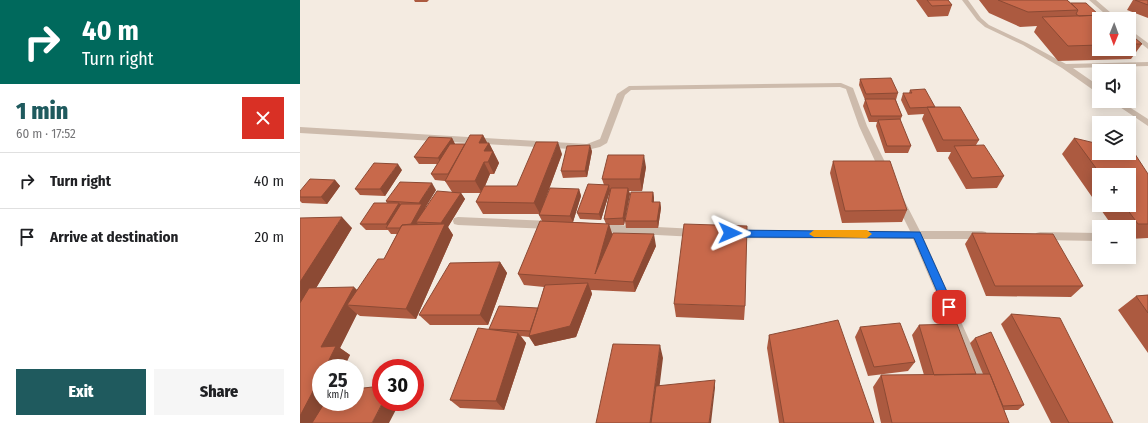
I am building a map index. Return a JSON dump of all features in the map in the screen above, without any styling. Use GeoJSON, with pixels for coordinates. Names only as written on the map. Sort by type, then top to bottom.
{"type":"FeatureCollection","features":[{"type":"Feature","properties":{"kind":"street"},"geometry":{"type":"LineString","coordinates":[[964,0],[979,19],[987,26],[1025,44],[1065,66],[1092,85]]}},
{"type":"Feature","properties":{"kind":"street"},"geometry":{"type":"LineString","coordinates":[[1092,0],[1107,12]]}},
{"type":"Feature","properties":{"kind":"street"},"geometry":{"type":"LineString","coordinates":[[1136,37],[1148,47]]}},
{"type":"Feature","properties":{"kind":"street"},"geometry":{"type":"LineString","coordinates":[[1065,66],[1148,64]]}},
{"type":"Feature","properties":{"kind":"street"},"geometry":{"type":"LineString","coordinates":[[300,130],[588,147],[597,145],[604,141],[621,94],[629,88],[841,85],[849,88],[852,92],[863,126],[890,182]]}},
{"type":"Feature","properties":{"kind":"street"},"geometry":{"type":"LineString","coordinates":[[1126,108],[1148,123]]}},
{"type":"Feature","properties":{"kind":"street"},"geometry":{"type":"LineString","coordinates":[[897,195],[917,235],[987,394]]}},
{"type":"Feature","properties":{"kind":"street"},"geometry":{"type":"LineString","coordinates":[[458,221],[564,226]]}},
{"type":"Feature","properties":{"kind":"street"},"geometry":{"type":"LineString","coordinates":[[587,228],[650,232],[706,233]]}},
{"type":"Feature","properties":{"kind":"street"},"geometry":{"type":"LineString","coordinates":[[722,233],[996,236]]}},
{"type":"Feature","properties":{"kind":"street"},"geometry":{"type":"LineString","coordinates":[[1028,236],[1092,237]]}},
{"type":"Feature","properties":{"kind":"building"},"geometry":{"type":"Polygon","coordinates":[[[927,0],[948,0],[952,5],[932,6],[927,0]]]}},
{"type":"Feature","properties":{"kind":"building"},"geometry":{"type":"Polygon","coordinates":[[[998,0],[1067,0],[1078,10],[1028,12],[998,0]]]}},
{"type":"Feature","properties":{"kind":"building"},"geometry":{"type":"Polygon","coordinates":[[[1135,0],[1148,0],[1148,5],[1135,0]]]}},
{"type":"Feature","properties":{"kind":"building"},"geometry":{"type":"Polygon","coordinates":[[[1071,3],[1086,3],[1096,12],[1092,12],[1092,15],[1079,16],[1076,14],[1078,10],[1071,3]]]}},
{"type":"Feature","properties":{"kind":"building"},"geometry":{"type":"Polygon","coordinates":[[[1092,15],[1092,45],[1068,46],[1042,17],[1092,15]]]}},
{"type":"Feature","properties":{"kind":"building"},"geometry":{"type":"Polygon","coordinates":[[[1136,39],[1142,44],[1136,44],[1136,39]]]}},
{"type":"Feature","properties":{"kind":"building"},"geometry":{"type":"Polygon","coordinates":[[[891,78],[898,93],[866,94],[860,79],[891,78]]]}},
{"type":"Feature","properties":{"kind":"building"},"geometry":{"type":"Polygon","coordinates":[[[925,89],[935,107],[910,108],[903,93],[912,93],[910,90],[925,89]]]}},
{"type":"Feature","properties":{"kind":"building"},"geometry":{"type":"Polygon","coordinates":[[[865,99],[895,99],[902,116],[871,116],[865,99]]]}},
{"type":"Feature","properties":{"kind":"building"},"geometry":{"type":"Polygon","coordinates":[[[927,107],[960,107],[979,140],[943,140],[927,107]]]}},
{"type":"Feature","properties":{"kind":"building"},"geometry":{"type":"Polygon","coordinates":[[[900,119],[911,146],[887,146],[878,120],[900,119]]]}},
{"type":"Feature","properties":{"kind":"building"},"geometry":{"type":"Polygon","coordinates":[[[470,135],[483,135],[479,143],[489,143],[484,151],[493,151],[488,162],[484,162],[475,181],[445,181],[470,135]]]}},
{"type":"Feature","properties":{"kind":"building"},"geometry":{"type":"Polygon","coordinates":[[[429,137],[452,138],[438,158],[414,157],[429,137]]]}},
{"type":"Feature","properties":{"kind":"building"},"geometry":{"type":"Polygon","coordinates":[[[1074,138],[1092,142],[1092,160],[1136,160],[1136,156],[1148,174],[1148,224],[1138,224],[1129,212],[1136,212],[1136,168],[1096,168],[1074,138]]]}},
{"type":"Feature","properties":{"kind":"building"},"geometry":{"type":"Polygon","coordinates":[[[536,142],[558,142],[534,203],[476,202],[484,186],[517,186],[536,142]]]}},
{"type":"Feature","properties":{"kind":"building"},"geometry":{"type":"Polygon","coordinates":[[[450,144],[465,144],[448,174],[431,174],[450,144]]]}},
{"type":"Feature","properties":{"kind":"building"},"geometry":{"type":"Polygon","coordinates":[[[590,145],[585,171],[561,171],[567,146],[590,145]]]}},
{"type":"Feature","properties":{"kind":"building"},"geometry":{"type":"Polygon","coordinates":[[[984,145],[1004,176],[972,178],[954,146],[984,145]]]}},
{"type":"Feature","properties":{"kind":"building"},"geometry":{"type":"Polygon","coordinates":[[[608,155],[644,155],[640,179],[602,179],[608,155]]]}},
{"type":"Feature","properties":{"kind":"building"},"geometry":{"type":"Polygon","coordinates":[[[833,161],[890,161],[907,210],[845,211],[833,161]]]}},
{"type":"Feature","properties":{"kind":"building"},"geometry":{"type":"Polygon","coordinates":[[[374,163],[398,164],[380,189],[355,189],[374,163]]]}},
{"type":"Feature","properties":{"kind":"building"},"geometry":{"type":"Polygon","coordinates":[[[310,179],[335,180],[321,197],[300,197],[300,191],[310,179]]]}},
{"type":"Feature","properties":{"kind":"building"},"geometry":{"type":"Polygon","coordinates":[[[400,182],[432,183],[419,203],[386,201],[400,182]]]}},
{"type":"Feature","properties":{"kind":"building"},"geometry":{"type":"Polygon","coordinates":[[[588,184],[609,185],[599,214],[577,213],[588,184]]]}},
{"type":"Feature","properties":{"kind":"building"},"geometry":{"type":"Polygon","coordinates":[[[550,188],[579,189],[570,216],[539,215],[550,188]]]}},
{"type":"Feature","properties":{"kind":"building"},"geometry":{"type":"Polygon","coordinates":[[[611,188],[628,188],[623,218],[604,219],[611,188]]]}},
{"type":"Feature","properties":{"kind":"building"},"geometry":{"type":"Polygon","coordinates":[[[437,191],[461,193],[441,223],[416,222],[437,191]]]}},
{"type":"Feature","properties":{"kind":"building"},"geometry":{"type":"Polygon","coordinates":[[[631,192],[653,192],[652,202],[660,202],[657,221],[625,221],[631,192]]]}},
{"type":"Feature","properties":{"kind":"building"},"geometry":{"type":"Polygon","coordinates":[[[374,203],[399,203],[386,224],[360,224],[374,203]]]}},
{"type":"Feature","properties":{"kind":"building"},"geometry":{"type":"Polygon","coordinates":[[[401,204],[422,204],[411,224],[402,225],[400,228],[386,228],[401,204]]]}},
{"type":"Feature","properties":{"kind":"building"},"geometry":{"type":"Polygon","coordinates":[[[342,217],[300,282],[300,218],[342,217]]]}},
{"type":"Feature","properties":{"kind":"building"},"geometry":{"type":"Polygon","coordinates":[[[540,221],[609,224],[595,274],[613,233],[654,234],[633,282],[518,274],[540,221]]]}},
{"type":"Feature","properties":{"kind":"building"},"geometry":{"type":"Polygon","coordinates":[[[445,224],[406,309],[347,305],[378,259],[384,259],[402,225],[445,224]]]}},
{"type":"Feature","properties":{"kind":"building"},"geometry":{"type":"Polygon","coordinates":[[[684,224],[747,226],[745,306],[674,304],[684,224]]]}},
{"type":"Feature","properties":{"kind":"building"},"geometry":{"type":"Polygon","coordinates":[[[972,233],[1053,234],[1083,286],[995,286],[972,233]]]}},
{"type":"Feature","properties":{"kind":"building"},"geometry":{"type":"Polygon","coordinates":[[[500,262],[480,315],[419,315],[450,263],[500,262]]]}},
{"type":"Feature","properties":{"kind":"building"},"geometry":{"type":"Polygon","coordinates":[[[588,283],[570,326],[529,336],[545,285],[588,283]]]}},
{"type":"Feature","properties":{"kind":"building"},"geometry":{"type":"Polygon","coordinates":[[[354,287],[321,347],[336,346],[330,359],[312,359],[312,393],[300,416],[300,303],[309,288],[354,287]]]}},
{"type":"Feature","properties":{"kind":"building"},"geometry":{"type":"Polygon","coordinates":[[[1148,295],[1148,313],[1136,296],[1148,295]]]}},
{"type":"Feature","properties":{"kind":"building"},"geometry":{"type":"Polygon","coordinates":[[[499,306],[538,308],[530,331],[489,329],[499,306]]]}},
{"type":"Feature","properties":{"kind":"building"},"geometry":{"type":"Polygon","coordinates":[[[1011,314],[1060,318],[1113,423],[1069,423],[1011,314]]]}},
{"type":"Feature","properties":{"kind":"building"},"geometry":{"type":"Polygon","coordinates":[[[838,320],[874,423],[784,423],[769,335],[838,320]]]}},
{"type":"Feature","properties":{"kind":"building"},"geometry":{"type":"Polygon","coordinates":[[[900,323],[915,362],[874,367],[860,327],[900,323]]]}},
{"type":"Feature","properties":{"kind":"building"},"geometry":{"type":"Polygon","coordinates":[[[957,324],[976,374],[934,375],[919,325],[957,324]]]}},
{"type":"Feature","properties":{"kind":"building"},"geometry":{"type":"Polygon","coordinates":[[[478,328],[518,333],[496,401],[450,400],[478,328]]]}},
{"type":"Feature","properties":{"kind":"building"},"geometry":{"type":"Polygon","coordinates":[[[991,332],[1024,405],[1003,406],[975,338],[991,332]]]}},
{"type":"Feature","properties":{"kind":"building"},"geometry":{"type":"Polygon","coordinates":[[[613,344],[660,345],[650,423],[596,423],[613,344]]]}},
{"type":"Feature","properties":{"kind":"building"},"geometry":{"type":"Polygon","coordinates":[[[990,374],[1009,423],[892,423],[881,375],[990,374]]]}},
{"type":"Feature","properties":{"kind":"building"},"geometry":{"type":"Polygon","coordinates":[[[715,380],[709,423],[651,423],[656,386],[715,380]]]}},
{"type":"Feature","properties":{"kind":"building"},"geometry":{"type":"Polygon","coordinates":[[[372,387],[372,411],[378,411],[372,423],[312,423],[319,411],[364,411],[364,388],[372,387]]]}},
{"type":"Feature","properties":{"kind":"slow traffic"},"geometry":{"type":"LineString","coordinates":[[814,234],[867,234]]}},
{"type":"Feature","properties":{"kind":"route"},"geometry":{"type":"LineString","coordinates":[[730,233],[917,235],[949,307]]}}]}
